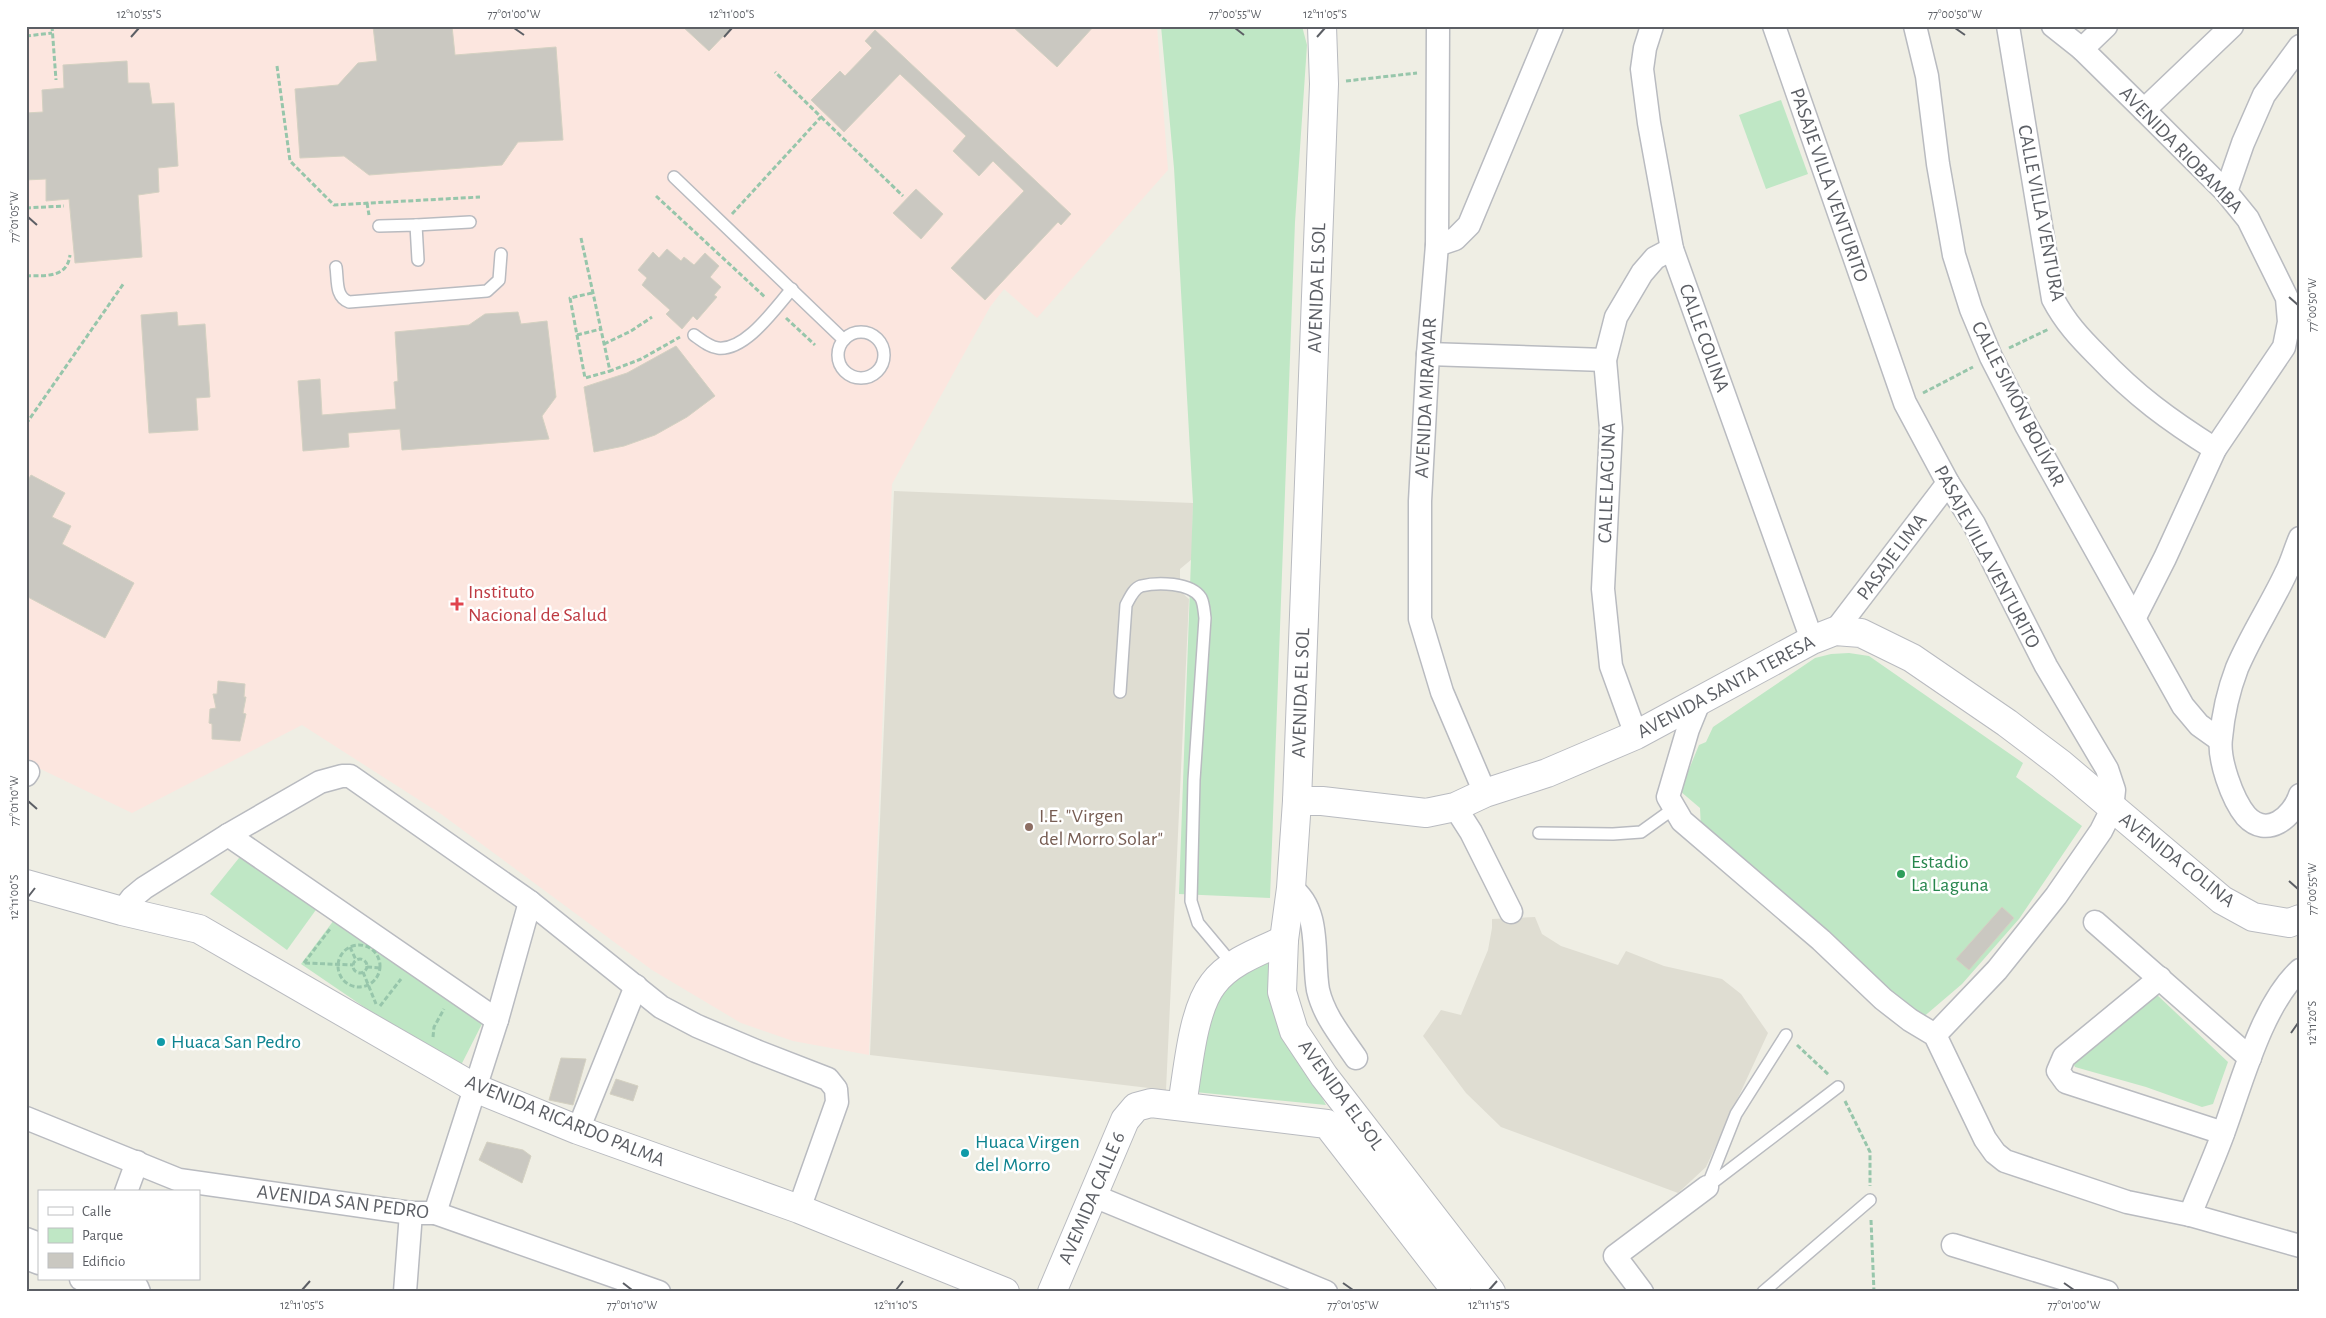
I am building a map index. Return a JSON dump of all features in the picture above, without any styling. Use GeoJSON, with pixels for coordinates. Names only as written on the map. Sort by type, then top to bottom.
{"type":"FeatureCollection","features":[{"type":"Feature","properties":{"kind":"street","name":"AVENIDA EL SOL"},"geometry":{"type":"LineString","coordinates":[[1322,26],[1324,84],[1297,801],[1291,888],[1284,940],[1282,992],[1294,1031],[1324,1076],[1491,1292]]}},
{"type":"Feature","properties":{"kind":"street","name":"AVENIDA MIRAMAR"},"geometry":{"type":"LineString","coordinates":[[1438,26],[1437,245],[1428,354],[1420,501],[1420,620],[1442,692],[1485,793]]}},
{"type":"Feature","properties":{"kind":"street"},"geometry":{"type":"LineString","coordinates":[[1437,245],[1455,239],[1469,225],[1552,26]]}},
{"type":"Feature","properties":{"kind":"street","name":"CALLE COLINA"},"geometry":{"type":"LineString","coordinates":[[1652,26],[1645,48],[1642,69],[1649,123],[1672,249],[1823,635]]}},
{"type":"Feature","properties":{"kind":"street","name":"PASAJE VILLA VENTURITO"},"geometry":{"type":"LineString","coordinates":[[1774,26],[1904,403],[1948,483],[1974,524],[2046,666],[2106,769],[2114,790],[2112,809],[2101,831],[2056,896],[1997,970],[1934,1035]]}},
{"type":"Feature","properties":{"kind":"street","name":"CALLE SIMÓN BOLÍVAR"},"geometry":{"type":"LineString","coordinates":[[1915,26],[1927,76],[1938,164],[1954,255],[1971,309],[1991,357],[2027,427],[2135,617],[2182,706],[2199,726],[2220,740]]}},
{"type":"Feature","properties":{"kind":"street","name":"CALLE VILLA VENTURA"},"geometry":{"type":"LineString","coordinates":[[2008,26],[2053,299],[2065,321],[2128,388],[2169,420],[2215,449]]}},
{"type":"Feature","properties":{"kind":"street","name":"AVENIDA RIOBAMBA"},"geometry":{"type":"LineString","coordinates":[[2053,26],[2082,50],[2226,192],[2248,219],[2287,298],[2289,322],[2284,347],[2215,449],[2165,558],[2135,617]]}},
{"type":"Feature","properties":{"kind":"street"},"geometry":{"type":"LineString","coordinates":[[2082,50],[2106,26]]}},
{"type":"Feature","properties":{"kind":"street"},"geometry":{"type":"LineString","coordinates":[[2144,110],[2232,26]]}},
{"type":"Feature","properties":{"kind":"street"},"geometry":{"type":"LineString","coordinates":[[2226,192],[2243,143],[2264,95],[2300,46]]}},
{"type":"Feature","properties":{"kind":"street","name":"CALLE LAGUNA"},"geometry":{"type":"LineString","coordinates":[[1636,735],[1611,666],[1603,589],[1611,428],[1605,360],[1616,317],[1642,273],[1655,258],[1672,249]]}},
{"type":"Feature","properties":{"kind":"street"},"geometry":{"type":"LineString","coordinates":[[1428,354],[1605,360]]}},
{"type":"Feature","properties":{"kind":"street","name":"PASAJE LIMA"},"geometry":{"type":"LineString","coordinates":[[1823,635],[1948,483]]}},
{"type":"Feature","properties":{"kind":"street"},"geometry":{"type":"LineString","coordinates":[[2300,538],[2286,572],[2237,668],[2220,740],[2224,770],[2235,797],[2247,816],[2260,825],[2273,825],[2284,820],[2296,805],[2300,794]]}},
{"type":"Feature","properties":{"kind":"street","name":"AVENIDA SANTA TERESA"},"geometry":{"type":"LineString","coordinates":[[1297,801],[1322,801],[1426,813],[1455,807],[1485,793],[1546,772],[1636,735],[1823,635],[1861,633],[1912,658],[2007,723],[2060,764],[2112,809]]}},
{"type":"Feature","properties":{"kind":"street"},"geometry":{"type":"LineString","coordinates":[[1699,702],[1688,729],[1668,797],[1673,809],[1682,821],[1821,940],[1883,999],[1910,1020],[1934,1035],[1984,1139],[1995,1153],[2005,1161],[2127,1202],[2190,1215],[2300,1246]]}},
{"type":"Feature","properties":{"kind":"street"},"geometry":{"type":"LineString","coordinates":[[122,911],[132,898],[144,888],[228,835],[320,782],[342,776],[350,776],[530,902],[661,1007],[697,1026],[828,1079],[836,1089],[837,1102],[799,1209]]}},
{"type":"Feature","properties":{"kind":"street"},"geometry":{"type":"LineString","coordinates":[[1455,807],[1470,832],[1510,912]]}},
{"type":"Feature","properties":{"kind":"street","name":"AVENIDA COLINA"},"geometry":{"type":"LineString","coordinates":[[2112,809],[2222,900],[2253,917],[2289,923],[2300,919]]}},
{"type":"Feature","properties":{"kind":"street"},"geometry":{"type":"LineString","coordinates":[[228,835],[497,1020]]}},
{"type":"Feature","properties":{"kind":"street","name":"AVENIDA RICARDO PALMA"},"geometry":{"type":"LineString","coordinates":[[26,884],[199,930],[474,1088],[578,1130],[799,1209],[1005,1292]]}},
{"type":"Feature","properties":{"kind":"street"},"geometry":{"type":"LineString","coordinates":[[1291,888],[1300,894],[1306,904],[1314,939],[1318,990],[1328,1017],[1356,1058]]}},
{"type":"Feature","properties":{"kind":"street"},"geometry":{"type":"LineString","coordinates":[[435,1213],[497,1020],[530,902]]}},
{"type":"Feature","properties":{"kind":"street"},"geometry":{"type":"LineString","coordinates":[[2095,922],[2250,1058]]}},
{"type":"Feature","properties":{"kind":"street"},"geometry":{"type":"LineString","coordinates":[[1284,940],[1234,966],[1213,984],[1199,1013],[1182,1105],[1327,1124],[1447,1288]]}},
{"type":"Feature","properties":{"kind":"street"},"geometry":{"type":"LineString","coordinates":[[2190,1215],[2223,1133],[2250,1058],[2276,999],[2290,979],[2300,970]]}},
{"type":"Feature","properties":{"kind":"street"},"geometry":{"type":"LineString","coordinates":[[2160,978],[2064,1057],[2058,1071],[2066,1082],[2223,1133]]}},
{"type":"Feature","properties":{"kind":"street"},"geometry":{"type":"LineString","coordinates":[[578,1130],[636,986]]}},
{"type":"Feature","properties":{"kind":"street","name":"AVEMIDA CALLE 6"},"geometry":{"type":"LineString","coordinates":[[1052,1292],[1125,1120],[1136,1106],[1151,1103],[1182,1105]]}},
{"type":"Feature","properties":{"kind":"street","name":"AVENIDA SAN PEDRO"},"geometry":{"type":"LineString","coordinates":[[26,1118],[179,1180],[412,1213],[435,1213],[660,1292]]}},
{"type":"Feature","properties":{"kind":"street"},"geometry":{"type":"LineString","coordinates":[[127,1190],[137,1162]]}},
{"type":"Feature","properties":{"kind":"street"},"geometry":{"type":"LineString","coordinates":[[1642,1292],[1615,1256],[1707,1187]]}},
{"type":"Feature","properties":{"kind":"street"},"geometry":{"type":"LineString","coordinates":[[1094,1196],[1326,1292]]}},
{"type":"Feature","properties":{"kind":"street"},"geometry":{"type":"LineString","coordinates":[[405,1292],[412,1213]]}},
{"type":"Feature","properties":{"kind":"street"},"geometry":{"type":"LineString","coordinates":[[26,1239],[38,1244]]}},
{"type":"Feature","properties":{"kind":"street"},"geometry":{"type":"LineString","coordinates":[[1953,1245],[2107,1292]]}},
{"type":"Feature","properties":{"kind":"street"},"geometry":{"type":"LineString","coordinates":[[26,1258],[38,1263]]}},
{"type":"Feature","properties":{"kind":"street"},"geometry":{"type":"LineString","coordinates":[[84,1280],[114,1292]]}},
{"type":"Feature","properties":{"kind":"street"},"geometry":{"type":"LineString","coordinates":[[125,1280],[136,1287],[139,1292]]}},
{"type":"Feature","properties":{"kind":"lane"},"geometry":{"type":"LineString","coordinates":[[674,177],[844,340]]}},
{"type":"Feature","properties":{"kind":"lane"},"geometry":{"type":"LineString","coordinates":[[379,226],[470,222]]}},
{"type":"Feature","properties":{"kind":"lane"},"geometry":{"type":"LineString","coordinates":[[416,225],[418,260]]}},
{"type":"Feature","properties":{"kind":"lane"},"geometry":{"type":"LineString","coordinates":[[336,267],[340,295],[343,300],[349,302],[487,291],[499,280],[501,254]]}},
{"type":"Feature","properties":{"kind":"lane"},"geometry":{"type":"LineString","coordinates":[[694,335],[704,343],[717,348],[731,347],[746,339],[792,289]]}},
{"type":"Feature","properties":{"kind":"lane"},"geometry":{"type":"LineString","coordinates":[[858,332],[866,332],[879,341],[884,355],[878,370],[872,375],[856,377],[843,369],[838,354],[844,340],[858,332]]}},
{"type":"Feature","properties":{"kind":"lane"},"geometry":{"type":"LineString","coordinates":[[1120,692],[1126,605],[1132,592],[1140,586],[1178,584],[1196,594],[1203,603],[1205,618],[1194,780],[1191,902],[1198,922],[1234,966]]}},
{"type":"Feature","properties":{"kind":"lane"},"geometry":{"type":"LineString","coordinates":[[1539,833],[1614,834],[1641,832],[1673,809]]}},
{"type":"Feature","properties":{"kind":"lane"},"geometry":{"type":"LineString","coordinates":[[1707,1187],[1736,1114],[1786,1035]]}},
{"type":"Feature","properties":{"kind":"lane"},"geometry":{"type":"LineString","coordinates":[[1707,1187],[1838,1087]]}},
{"type":"Feature","properties":{"kind":"lane"},"geometry":{"type":"LineString","coordinates":[[1763,1292],[1870,1200]]}},
{"type":"Feature","properties":{"kind":"path"},"geometry":{"type":"LineString","coordinates":[[52,26],[56,80]]}},
{"type":"Feature","properties":{"kind":"path"},"geometry":{"type":"LineString","coordinates":[[26,36],[52,33]]}},
{"type":"Feature","properties":{"kind":"path"},"geometry":{"type":"LineString","coordinates":[[277,66],[290,160],[334,205],[480,197]]}},
{"type":"Feature","properties":{"kind":"path"},"geometry":{"type":"LineString","coordinates":[[1324,84],[1438,71]]}},
{"type":"Feature","properties":{"kind":"path"},"geometry":{"type":"LineString","coordinates":[[775,72],[903,196]]}},
{"type":"Feature","properties":{"kind":"path"},"geometry":{"type":"LineString","coordinates":[[723,224],[821,117]]}},
{"type":"Feature","properties":{"kind":"path"},"geometry":{"type":"LineString","coordinates":[[656,196],[815,345]]}},
{"type":"Feature","properties":{"kind":"path"},"geometry":{"type":"LineString","coordinates":[[26,208],[64,206]]}},
{"type":"Feature","properties":{"kind":"path"},"geometry":{"type":"LineString","coordinates":[[581,238],[610,371]]}},
{"type":"Feature","properties":{"kind":"path"},"geometry":{"type":"LineString","coordinates":[[26,276],[58,274],[69,263],[70,255]]}},
{"type":"Feature","properties":{"kind":"path"},"geometry":{"type":"LineString","coordinates":[[26,424],[124,283]]}},
{"type":"Feature","properties":{"kind":"path"},"geometry":{"type":"LineString","coordinates":[[592,293],[570,298],[584,378],[610,371],[641,359],[680,337],[694,335]]}},
{"type":"Feature","properties":{"kind":"path"},"geometry":{"type":"LineString","coordinates":[[604,344],[631,331],[652,317]]}},
{"type":"Feature","properties":{"kind":"path"},"geometry":{"type":"LineString","coordinates":[[577,335],[600,329]]}},
{"type":"Feature","properties":{"kind":"path"},"geometry":{"type":"LineString","coordinates":[[332,927],[304,962],[353,965]]}},
{"type":"Feature","properties":{"kind":"path"},"geometry":{"type":"LineString","coordinates":[[369,942],[384,953]]}},
{"type":"Feature","properties":{"kind":"path"},"geometry":{"type":"LineString","coordinates":[[366,945],[374,949],[379,956],[381,968],[376,980],[369,985],[358,987],[346,983],[338,971],[338,964],[340,956],[350,946],[366,945]]}},
{"type":"Feature","properties":{"kind":"path"},"geometry":{"type":"LineString","coordinates":[[353,965],[358,958],[362,959],[367,967],[364,972]]}},
{"type":"Feature","properties":{"kind":"path"},"geometry":{"type":"LineString","coordinates":[[353,965],[354,970],[358,973],[364,972]]}},
{"type":"Feature","properties":{"kind":"path"},"geometry":{"type":"LineString","coordinates":[[364,972],[378,1009],[402,978]]}},
{"type":"Feature","properties":{"kind":"path"},"geometry":{"type":"LineString","coordinates":[[434,1044],[432,1033],[441,1016],[445,1001]]}},
{"type":"Feature","properties":{"kind":"path"},"geometry":{"type":"LineString","coordinates":[[1786,1035],[1836,1082],[1870,1152],[1874,1292]]}},
{"type":"Feature","properties":{"kind":"shaded area","name":"Instituto Nacional de Salud"},"geometry":{"type":"Polygon","coordinates":[[[26,26],[1157,26],[1168,170],[1037,318],[1004,289],[990,307],[892,484],[869,1055],[793,1041],[741,1023],[652,970],[441,814],[302,725],[132,813],[26,762],[26,26]]]}},
{"type":"Feature","properties":{"kind":"shaded area","name":"I.E. \"Virgen del Morro Solar\""},"geometry":{"type":"Polygon","coordinates":[[[894,491],[1193,503],[1192,559],[1180,569],[1180,591],[1189,599],[1166,1090],[870,1055],[894,491]]]}},
{"type":"Feature","properties":{"kind":"shaded area"},"geometry":{"type":"Polygon","coordinates":[[[1535,917],[1542,934],[1561,946],[1618,965],[1626,951],[1664,966],[1722,979],[1741,994],[1768,1033],[1706,1167],[1678,1193],[1501,1127],[1466,1093],[1423,1036],[1441,1010],[1461,1015],[1488,950],[1492,919],[1535,917]]]}},
{"type":"Feature","properties":{"kind":"green space"},"geometry":{"type":"Polygon","coordinates":[[[1161,26],[1302,26],[1307,45],[1295,222],[1270,898],[1179,894],[1193,503],[1174,168],[1161,26]]]}},
{"type":"Feature","properties":{"kind":"green space"},"geometry":{"type":"Polygon","coordinates":[[[1781,100],[1808,174],[1766,189],[1739,115],[1781,100]]]}},
{"type":"Feature","properties":{"kind":"green space","name":"Estadio La Laguna"},"geometry":{"type":"Polygon","coordinates":[[[1849,653],[1869,656],[2023,763],[2016,777],[2082,826],[2019,919],[1962,984],[1921,1019],[1701,829],[1700,808],[1680,791],[1699,745],[1706,742],[1713,727],[1815,658],[1831,654],[1849,653]]]}},
{"type":"Feature","properties":{"kind":"green space"},"geometry":{"type":"Polygon","coordinates":[[[243,853],[318,907],[287,950],[210,894],[243,853]]]}},
{"type":"Feature","properties":{"kind":"green space"},"geometry":{"type":"Polygon","coordinates":[[[337,916],[485,1018],[458,1071],[301,964],[337,916]]]}},
{"type":"Feature","properties":{"kind":"green space"},"geometry":{"type":"Polygon","coordinates":[[[1271,958],[1285,1029],[1326,1105],[1195,1092],[1204,1031],[1218,998],[1235,982],[1271,958]]]}},
{"type":"Feature","properties":{"kind":"green space"},"geometry":{"type":"Polygon","coordinates":[[[2155,993],[2228,1062],[2213,1104],[2202,1107],[2146,1087],[2075,1067],[2072,1061],[2155,993]]]}},
{"type":"Feature","properties":{"kind":"building"},"geometry":{"type":"Polygon","coordinates":[[[373,26],[452,26],[455,55],[556,47],[563,140],[518,142],[502,165],[369,175],[344,156],[300,158],[295,89],[338,85],[358,63],[377,61],[373,26]]]}},
{"type":"Feature","properties":{"kind":"building"},"geometry":{"type":"Polygon","coordinates":[[[682,26],[733,26],[709,51],[682,26]]]}},
{"type":"Feature","properties":{"kind":"building"},"geometry":{"type":"Polygon","coordinates":[[[1012,26],[1094,26],[1057,67],[1012,26]]]}},
{"type":"Feature","properties":{"kind":"building"},"geometry":{"type":"Polygon","coordinates":[[[875,30],[1071,214],[1061,225],[1058,222],[985,300],[951,268],[1024,191],[993,161],[979,176],[953,151],[966,136],[900,74],[844,132],[811,100],[840,71],[845,76],[872,48],[865,41],[875,30]]]}},
{"type":"Feature","properties":{"kind":"building"},"geometry":{"type":"Polygon","coordinates":[[[127,61],[128,83],[149,83],[152,104],[174,103],[178,166],[158,168],[159,192],[138,195],[142,257],[75,263],[69,199],[46,201],[46,179],[26,180],[26,113],[43,112],[42,90],[64,88],[63,65],[127,61]]]}},
{"type":"Feature","properties":{"kind":"building"},"geometry":{"type":"Polygon","coordinates":[[[916,189],[943,214],[921,239],[893,213],[916,189]]]}},
{"type":"Feature","properties":{"kind":"building"},"geometry":{"type":"Polygon","coordinates":[[[667,249],[681,261],[684,257],[694,265],[705,253],[719,266],[710,277],[721,287],[714,295],[717,297],[697,320],[693,316],[682,329],[666,314],[670,310],[642,285],[647,278],[638,270],[653,252],[659,258],[667,249]]]}},
{"type":"Feature","properties":{"kind":"building"},"geometry":{"type":"Polygon","coordinates":[[[177,312],[178,326],[205,324],[210,397],[196,398],[198,430],[149,433],[141,315],[177,312]]]}},
{"type":"Feature","properties":{"kind":"building"},"geometry":{"type":"Polygon","coordinates":[[[518,312],[521,324],[547,321],[556,397],[542,416],[549,439],[402,450],[400,429],[348,433],[349,447],[303,451],[298,381],[320,379],[322,415],[396,409],[394,382],[398,381],[395,332],[469,325],[485,314],[518,312]]]}},
{"type":"Feature","properties":{"kind":"building"},"geometry":{"type":"Polygon","coordinates":[[[676,346],[715,396],[687,417],[655,435],[624,446],[594,452],[584,387],[627,373],[676,346]]]}},
{"type":"Feature","properties":{"kind":"building"},"geometry":{"type":"Polygon","coordinates":[[[31,475],[65,493],[52,517],[71,526],[62,544],[134,583],[105,638],[26,596],[26,483],[31,475]]]}},
{"type":"Feature","properties":{"kind":"building"},"geometry":{"type":"Polygon","coordinates":[[[218,681],[245,684],[244,697],[246,697],[243,713],[246,714],[240,741],[212,739],[212,724],[209,723],[210,709],[216,708],[213,694],[217,694],[218,681]]]}},
{"type":"Feature","properties":{"kind":"building"},"geometry":{"type":"Polygon","coordinates":[[[2002,907],[2014,918],[1969,970],[1956,959],[2002,907]]]}},
{"type":"Feature","properties":{"kind":"building"},"geometry":{"type":"Polygon","coordinates":[[[561,1058],[586,1059],[573,1105],[549,1100],[561,1058]]]}},
{"type":"Feature","properties":{"kind":"building"},"geometry":{"type":"Polygon","coordinates":[[[616,1079],[638,1086],[633,1101],[610,1094],[616,1079]]]}},
{"type":"Feature","properties":{"kind":"building"},"geometry":{"type":"Polygon","coordinates":[[[487,1142],[523,1150],[531,1156],[522,1183],[479,1160],[487,1142]]]}},
{"type":"Feature","properties":{"kind":"place","name":"Instituto Nacional de Salud"},"geometry":{"type":"Point","coordinates":[457,604]}},
{"type":"Feature","properties":{"kind":"place","name":"I.E. \"Virgen del Morro Solar\""},"geometry":{"type":"Point","coordinates":[1029,827]}},
{"type":"Feature","properties":{"kind":"place","name":"Estadio La Laguna"},"geometry":{"type":"Point","coordinates":[1901,874]}},
{"type":"Feature","properties":{"kind":"place","name":"Huaca San Pedro"},"geometry":{"type":"Point","coordinates":[161,1042]}},
{"type":"Feature","properties":{"kind":"place","name":"Huaca Virgen del Morro"},"geometry":{"type":"Point","coordinates":[965,1153]}}]}
